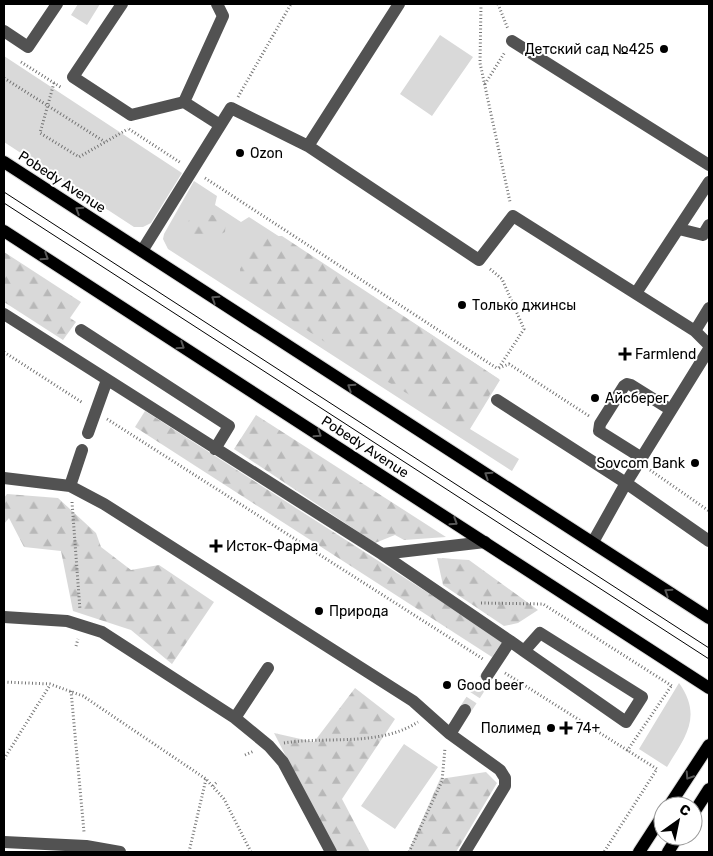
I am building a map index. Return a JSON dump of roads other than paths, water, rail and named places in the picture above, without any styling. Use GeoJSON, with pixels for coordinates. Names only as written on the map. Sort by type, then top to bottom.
{"type":"FeatureCollection","features":[{"type":"Feature","properties":{"kind":"main road","name":"Pobedy Avenue"},"geometry":{"type":"LineString","coordinates":[[4,162],[709,618]]}},
{"type":"Feature","properties":{"kind":"main road","name":"Pobedy Avenue"},"geometry":{"type":"LineString","coordinates":[[4,231],[709,688]]}},
{"type":"Feature","properties":{"kind":"main road"},"geometry":{"type":"LineString","coordinates":[[676,796],[709,745]]}},
{"type":"Feature","properties":{"kind":"main road"},"geometry":{"type":"LineString","coordinates":[[639,852],[653,830]]}},
{"type":"Feature","properties":{"kind":"lane"},"geometry":{"type":"LineString","coordinates":[[4,31],[28,47],[57,4]]}},
{"type":"Feature","properties":{"kind":"lane"},"geometry":{"type":"LineString","coordinates":[[122,4],[74,77],[131,115],[184,102],[220,125]]}},
{"type":"Feature","properties":{"kind":"lane"},"geometry":{"type":"LineString","coordinates":[[184,102],[223,16],[217,4]]}},
{"type":"Feature","properties":{"kind":"lane"},"geometry":{"type":"LineString","coordinates":[[308,146],[399,4]]}},
{"type":"Feature","properties":{"kind":"lane"},"geometry":{"type":"LineString","coordinates":[[512,41],[709,165]]}},
{"type":"Feature","properties":{"kind":"lane"},"geometry":{"type":"LineString","coordinates":[[142,251],[231,108],[308,146],[479,260],[513,216],[695,331],[709,345]]}},
{"type":"Feature","properties":{"kind":"lane"},"geometry":{"type":"LineString","coordinates":[[636,294],[709,182]]}},
{"type":"Feature","properties":{"kind":"lane"},"geometry":{"type":"LineString","coordinates":[[680,229],[703,235],[709,225]]}},
{"type":"Feature","properties":{"kind":"lane"},"geometry":{"type":"LineString","coordinates":[[695,331],[709,308]]}},
{"type":"Feature","properties":{"kind":"lane"},"geometry":{"type":"LineString","coordinates":[[6,320],[107,380],[382,554],[626,722],[642,697],[540,633],[524,651]]}},
{"type":"Feature","properties":{"kind":"lane"},"geometry":{"type":"LineString","coordinates":[[81,330],[229,426],[216,449]]}},
{"type":"Feature","properties":{"kind":"lane"},"geometry":{"type":"LineString","coordinates":[[593,542],[626,483],[709,349]]}},
{"type":"Feature","properties":{"kind":"lane"},"geometry":{"type":"LineString","coordinates":[[88,434],[107,380]]}},
{"type":"Feature","properties":{"kind":"lane"},"geometry":{"type":"LineString","coordinates":[[640,460],[599,431],[600,424],[627,384],[671,410]]}},
{"type":"Feature","properties":{"kind":"lane"},"geometry":{"type":"LineString","coordinates":[[496,400],[626,483],[709,542]]}},
{"type":"Feature","properties":{"kind":"lane"},"geometry":{"type":"LineString","coordinates":[[70,486],[82,450]]}},
{"type":"Feature","properties":{"kind":"lane"},"geometry":{"type":"LineString","coordinates":[[4,478],[70,486],[120,514],[404,696],[450,734],[500,770],[505,778],[505,786],[465,852]]}},
{"type":"Feature","properties":{"kind":"lane"},"geometry":{"type":"LineString","coordinates":[[382,554],[485,542]]}},
{"type":"Feature","properties":{"kind":"lane"},"geometry":{"type":"LineString","coordinates":[[4,617],[67,621],[102,632],[235,718],[269,746],[283,762],[331,852]]}},
{"type":"Feature","properties":{"kind":"lane"},"geometry":{"type":"LineString","coordinates":[[491,671],[510,641]]}},
{"type":"Feature","properties":{"kind":"lane"},"geometry":{"type":"LineString","coordinates":[[235,718],[268,668]]}},
{"type":"Feature","properties":{"kind":"lane"},"geometry":{"type":"LineString","coordinates":[[450,734],[465,710]]}},
{"type":"Feature","properties":{"kind":"lane"},"geometry":{"type":"LineString","coordinates":[[4,842],[86,846],[120,852]]}},
{"type":"Feature","properties":{"kind":"tunnel"},"geometry":{"type":"LineString","coordinates":[[465,710],[487,676]]}},
{"type":"Feature","properties":{"kind":"tram line"},"geometry":{"type":"LineString","coordinates":[[4,192],[709,648]]}},
{"type":"Feature","properties":{"kind":"tram line"},"geometry":{"type":"LineString","coordinates":[[4,203],[709,659]]}},
{"type":"Feature","properties":{"kind":"place","name":"Детский сад №425"},"geometry":{"type":"Point","coordinates":[664,49]}},
{"type":"Feature","properties":{"kind":"place","name":"Ozon"},"geometry":{"type":"Point","coordinates":[240,153]}},
{"type":"Feature","properties":{"kind":"place","name":"Только джинсы"},"geometry":{"type":"Point","coordinates":[462,305]}},
{"type":"Feature","properties":{"kind":"place","name":"Farmlend"},"geometry":{"type":"Point","coordinates":[625,354]}},
{"type":"Feature","properties":{"kind":"place","name":"Айсберег"},"geometry":{"type":"Point","coordinates":[595,398]}},
{"type":"Feature","properties":{"kind":"place","name":"Sovcom Bank"},"geometry":{"type":"Point","coordinates":[695,463]}},
{"type":"Feature","properties":{"kind":"place","name":"Исток-Фарма"},"geometry":{"type":"Point","coordinates":[216,546]}},
{"type":"Feature","properties":{"kind":"place","name":"Природа"},"geometry":{"type":"Point","coordinates":[319,611]}},
{"type":"Feature","properties":{"kind":"place","name":"Good beer"},"geometry":{"type":"Point","coordinates":[447,685]}},
{"type":"Feature","properties":{"kind":"place","name":"Полимед"},"geometry":{"type":"Point","coordinates":[551,728]}},
{"type":"Feature","properties":{"kind":"place","name":"74+"},"geometry":{"type":"Point","coordinates":[566,728]}}]}
